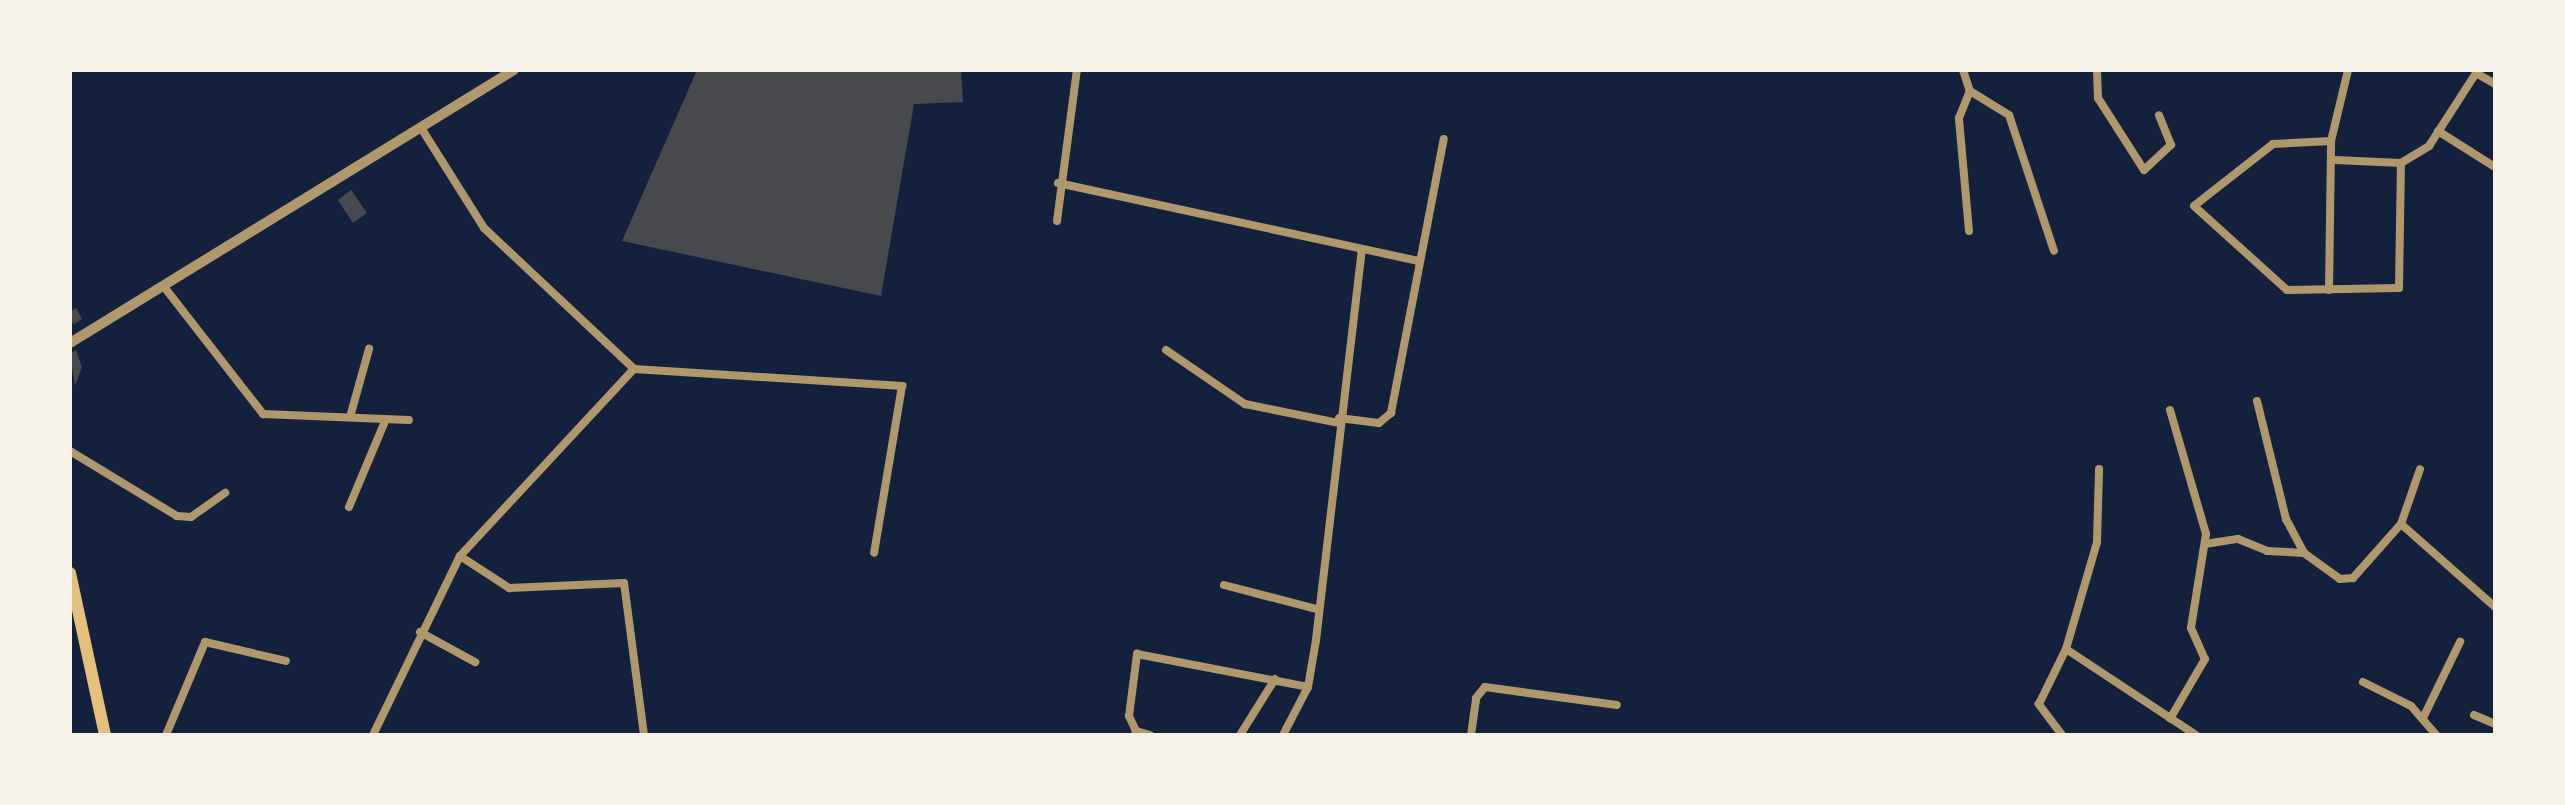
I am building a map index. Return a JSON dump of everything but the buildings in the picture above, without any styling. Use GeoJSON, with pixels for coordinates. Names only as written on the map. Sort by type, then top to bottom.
{"type":"FeatureCollection","features":[{"type":"Feature","properties":{"kind":"main road"},"geometry":{"type":"LineString","coordinates":[[70,573],[105,735]]}},
{"type":"Feature","properties":{"kind":"street"},"geometry":{"type":"LineString","coordinates":[[70,343],[423,131],[514,70]]}},
{"type":"Feature","properties":{"kind":"street"},"geometry":{"type":"LineString","coordinates":[[1057,221],[1058,183],[1077,70]]}},
{"type":"Feature","properties":{"kind":"street"},"geometry":{"type":"LineString","coordinates":[[1963,70],[1970,91],[2009,115],[2054,251]]}},
{"type":"Feature","properties":{"kind":"street"},"geometry":{"type":"LineString","coordinates":[[2097,70],[2098,98],[2144,170],[2171,145],[2159,115]]}},
{"type":"Feature","properties":{"kind":"street"},"geometry":{"type":"LineString","coordinates":[[2329,290],[2335,160],[2331,141],[2348,70]]}},
{"type":"Feature","properties":{"kind":"street"},"geometry":{"type":"LineString","coordinates":[[2335,160],[2401,163],[2438,131],[2476,73],[2495,84]]}},
{"type":"Feature","properties":{"kind":"street"},"geometry":{"type":"LineString","coordinates":[[1969,231],[1959,118],[1970,91]]}},
{"type":"Feature","properties":{"kind":"street"},"geometry":{"type":"LineString","coordinates":[[423,131],[484,228],[634,369],[902,386],[874,553]]}},
{"type":"Feature","properties":{"kind":"street"},"geometry":{"type":"LineString","coordinates":[[2438,131],[2495,167]]}},
{"type":"Feature","properties":{"kind":"street"},"geometry":{"type":"LineString","coordinates":[[1166,350],[1245,404],[1339,420],[1379,423],[1391,413],[1444,139]]}},
{"type":"Feature","properties":{"kind":"street"},"geometry":{"type":"LineString","coordinates":[[2331,141],[2273,144],[2194,206],[2287,290],[2399,288],[2401,163]]}},
{"type":"Feature","properties":{"kind":"street"},"geometry":{"type":"LineString","coordinates":[[1058,183],[1419,261]]}},
{"type":"Feature","properties":{"kind":"street"},"geometry":{"type":"LineString","coordinates":[[1283,735],[1308,687],[1362,250]]}},
{"type":"Feature","properties":{"kind":"street"},"geometry":{"type":"LineString","coordinates":[[165,288],[263,414],[409,420]]}},
{"type":"Feature","properties":{"kind":"street"},"geometry":{"type":"LineString","coordinates":[[350,417],[369,349]]}},
{"type":"Feature","properties":{"kind":"street"},"geometry":{"type":"LineString","coordinates":[[373,735],[420,632],[460,556],[634,369]]}},
{"type":"Feature","properties":{"kind":"street"},"geometry":{"type":"LineString","coordinates":[[2257,401],[2286,519],[2304,553],[2340,579],[2353,578],[2401,524],[2420,469]]}},
{"type":"Feature","properties":{"kind":"street"},"geometry":{"type":"LineString","coordinates":[[2170,410],[2205,544],[2191,628],[2205,659],[2170,719]]}},
{"type":"Feature","properties":{"kind":"street"},"geometry":{"type":"LineString","coordinates":[[349,507],[386,419]]}},
{"type":"Feature","properties":{"kind":"street"},"geometry":{"type":"LineString","coordinates":[[70,451],[177,516],[191,517],[225,493]]}},
{"type":"Feature","properties":{"kind":"street"},"geometry":{"type":"LineString","coordinates":[[2062,735],[2039,704],[2066,649],[2097,542],[2099,469]]}},
{"type":"Feature","properties":{"kind":"street"},"geometry":{"type":"LineString","coordinates":[[2401,524],[2495,607]]}},
{"type":"Feature","properties":{"kind":"street"},"geometry":{"type":"LineString","coordinates":[[2205,544],[2238,539],[2267,551],[2304,553]]}},
{"type":"Feature","properties":{"kind":"street"},"geometry":{"type":"LineString","coordinates":[[460,556],[509,588],[624,583],[644,735]]}},
{"type":"Feature","properties":{"kind":"street"},"geometry":{"type":"LineString","coordinates":[[1224,585],[1316,609]]}},
{"type":"Feature","properties":{"kind":"street"},"geometry":{"type":"LineString","coordinates":[[420,632],[475,662]]}},
{"type":"Feature","properties":{"kind":"street"},"geometry":{"type":"LineString","coordinates":[[166,735],[205,642],[286,661]]}},
{"type":"Feature","properties":{"kind":"street"},"geometry":{"type":"LineString","coordinates":[[2423,718],[2460,642]]}},
{"type":"Feature","properties":{"kind":"street"},"geometry":{"type":"LineString","coordinates":[[2066,649],[2196,735]]}},
{"type":"Feature","properties":{"kind":"street"},"geometry":{"type":"LineString","coordinates":[[1150,735],[1136,731],[1129,716],[1137,654],[1308,687]]}},
{"type":"Feature","properties":{"kind":"street"},"geometry":{"type":"LineString","coordinates":[[1240,735],[1275,679]]}},
{"type":"Feature","properties":{"kind":"street"},"geometry":{"type":"LineString","coordinates":[[2363,682],[2423,718],[2436,735]]}},
{"type":"Feature","properties":{"kind":"street"},"geometry":{"type":"LineString","coordinates":[[1471,735],[1476,698],[1485,687],[1617,705]]}},
{"type":"Feature","properties":{"kind":"street"},"geometry":{"type":"LineString","coordinates":[[2474,715],[2495,724]]}}]}
